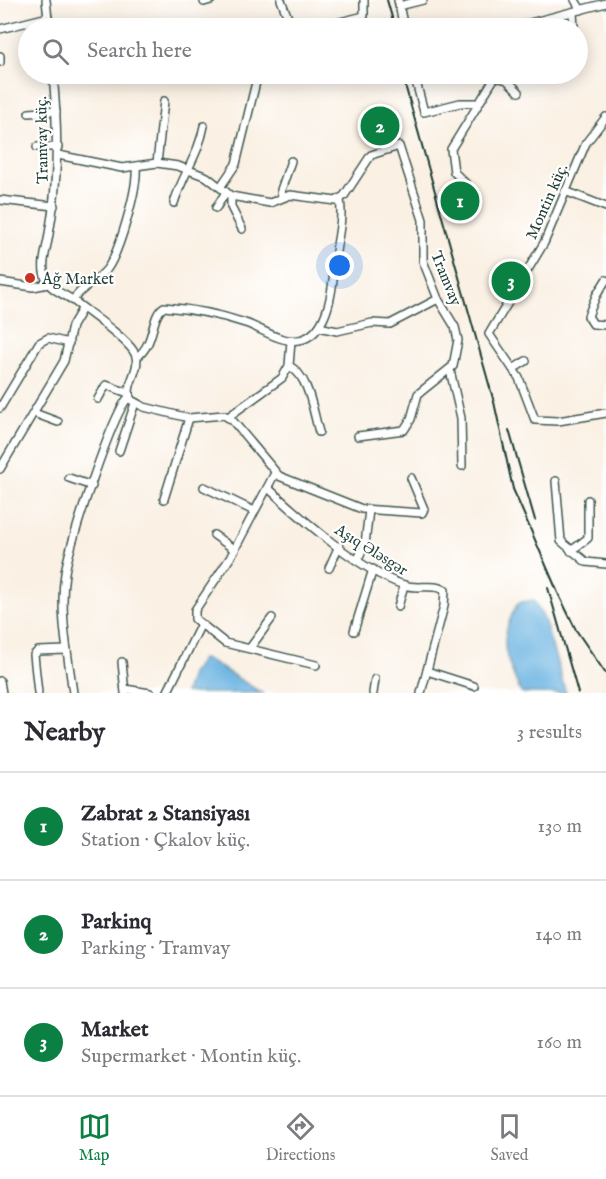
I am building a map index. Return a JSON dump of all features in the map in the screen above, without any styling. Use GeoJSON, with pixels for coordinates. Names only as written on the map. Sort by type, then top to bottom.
{"type":"FeatureCollection","features":[{"type":"Feature","properties":{"kind":"street"},"geometry":{"type":"LineString","coordinates":[[41,18],[48,16],[47,0]]}},
{"type":"Feature","properties":{"kind":"street"},"geometry":{"type":"LineString","coordinates":[[281,0],[288,18]]}},
{"type":"Feature","properties":{"kind":"street"},"geometry":{"type":"LineString","coordinates":[[356,18],[364,16],[364,0]]}},
{"type":"Feature","properties":{"kind":"street"},"geometry":{"type":"LineString","coordinates":[[402,18],[399,3],[423,0]]}},
{"type":"Feature","properties":{"kind":"street"},"geometry":{"type":"LineString","coordinates":[[574,0],[580,10]]}},
{"type":"Feature","properties":{"kind":"street"},"geometry":{"type":"LineString","coordinates":[[552,18],[606,3]]}},
{"type":"Feature","properties":{"kind":"street"},"geometry":{"type":"LineString","coordinates":[[573,13],[573,18]]}},
{"type":"Feature","properties":{"kind":"street"},"geometry":{"type":"LineString","coordinates":[[0,29],[18,24]]}},
{"type":"Feature","properties":{"kind":"street"},"geometry":{"type":"LineString","coordinates":[[0,56],[0,62]]}},
{"type":"Feature","properties":{"kind":"street","name":"Tramvay küç."},"geometry":{"type":"LineString","coordinates":[[48,284],[43,267],[54,206],[58,151],[54,84]]}},
{"type":"Feature","properties":{"kind":"street"},"geometry":{"type":"LineString","coordinates":[[216,208],[226,191],[236,164],[256,84]]}},
{"type":"Feature","properties":{"kind":"street"},"geometry":{"type":"LineString","coordinates":[[417,84],[424,112],[460,103],[478,103]]}},
{"type":"Feature","properties":{"kind":"street"},"geometry":{"type":"LineString","coordinates":[[474,205],[467,185],[454,172],[450,156],[451,149],[463,134],[488,84]]}},
{"type":"Feature","properties":{"kind":"street"},"geometry":{"type":"LineString","coordinates":[[511,84],[519,92]]}},
{"type":"Feature","properties":{"kind":"street"},"geometry":{"type":"LineString","coordinates":[[157,163],[164,101]]}},
{"type":"Feature","properties":{"kind":"street"},"geometry":{"type":"LineString","coordinates":[[29,113],[56,111]]}},
{"type":"Feature","properties":{"kind":"street","name":"Montin küç."},"geometry":{"type":"LineString","coordinates":[[606,117],[586,143],[544,243],[489,331],[492,341],[513,369],[522,386],[532,417],[539,422],[571,420],[606,413]]}},
{"type":"Feature","properties":{"kind":"street"},"geometry":{"type":"LineString","coordinates":[[174,203],[187,169],[197,153],[204,126]]}},
{"type":"Feature","properties":{"kind":"street","name":"Tramvay"},"geometry":{"type":"LineString","coordinates":[[340,200],[371,155],[399,146],[423,220],[423,261],[438,299],[457,333],[458,354],[450,370],[461,418],[462,466]]}},
{"type":"Feature","properties":{"kind":"street"},"geometry":{"type":"LineString","coordinates":[[37,147],[122,168],[136,168],[157,163],[187,169],[226,191],[270,203],[290,195],[330,201],[340,200],[333,292],[319,327],[310,336],[291,341],[212,313],[164,307],[159,311],[152,337],[137,357],[129,395],[120,407],[65,572],[63,597],[73,693]]}},
{"type":"Feature","properties":{"kind":"street"},"geometry":{"type":"LineString","coordinates":[[282,197],[281,190],[291,161]]}},
{"type":"Feature","properties":{"kind":"street"},"geometry":{"type":"LineString","coordinates":[[73,300],[79,290],[109,265],[135,193],[136,168]]}},
{"type":"Feature","properties":{"kind":"street"},"geometry":{"type":"LineString","coordinates":[[226,191],[242,229]]}},
{"type":"Feature","properties":{"kind":"street"},"geometry":{"type":"LineString","coordinates":[[565,191],[606,207]]}},
{"type":"Feature","properties":{"kind":"street"},"geometry":{"type":"LineString","coordinates":[[0,200],[54,206]]}},
{"type":"Feature","properties":{"kind":"street"},"geometry":{"type":"LineString","coordinates":[[606,280],[588,316],[593,324],[606,325]]}},
{"type":"Feature","properties":{"kind":"street"},"geometry":{"type":"LineString","coordinates":[[0,282],[33,288],[48,284],[73,300],[126,343],[137,357]]}},
{"type":"Feature","properties":{"kind":"street"},"geometry":{"type":"LineString","coordinates":[[319,327],[337,331],[372,323],[390,324],[438,299]]}},
{"type":"Feature","properties":{"kind":"street"},"geometry":{"type":"LineString","coordinates":[[0,470],[64,361],[72,326],[82,309]]}},
{"type":"Feature","properties":{"kind":"street"},"geometry":{"type":"LineString","coordinates":[[0,408],[39,343],[48,338],[69,343]]}},
{"type":"Feature","properties":{"kind":"street"},"geometry":{"type":"LineString","coordinates":[[228,417],[237,408],[276,384],[289,366],[291,341]]}},
{"type":"Feature","properties":{"kind":"street"},"geometry":{"type":"LineString","coordinates":[[513,369],[526,362]]}},
{"type":"Feature","properties":{"kind":"street"},"geometry":{"type":"LineString","coordinates":[[289,366],[296,369],[302,377],[319,432]]}},
{"type":"Feature","properties":{"kind":"street"},"geometry":{"type":"LineString","coordinates":[[358,436],[404,430],[411,419],[418,394],[439,375],[450,370]]}},
{"type":"Feature","properties":{"kind":"street"},"geometry":{"type":"LineString","coordinates":[[98,399],[106,386],[129,395],[135,403],[189,418],[218,414],[228,417],[275,473],[369,510],[424,512],[411,478]]}},
{"type":"Feature","properties":{"kind":"street"},"geometry":{"type":"LineString","coordinates":[[119,451],[135,403]]}},
{"type":"Feature","properties":{"kind":"street"},"geometry":{"type":"LineString","coordinates":[[34,413],[58,422]]}},
{"type":"Feature","properties":{"kind":"street"},"geometry":{"type":"LineString","coordinates":[[164,499],[189,418]]}},
{"type":"Feature","properties":{"kind":"street"},"geometry":{"type":"LineString","coordinates":[[275,473],[235,550],[195,610],[195,619],[200,626],[225,643],[316,665]]}},
{"type":"Feature","properties":{"kind":"street"},"geometry":{"type":"LineString","coordinates":[[69,478],[92,486]]}},
{"type":"Feature","properties":{"kind":"street"},"geometry":{"type":"LineString","coordinates":[[555,481],[561,541],[586,562],[606,564]]}},
{"type":"Feature","properties":{"kind":"street"},"geometry":{"type":"LineString","coordinates":[[204,487],[254,511]]}},
{"type":"Feature","properties":{"kind":"street","name":"Aşıq Ələsgər"},"geometry":{"type":"LineString","coordinates":[[268,488],[339,546],[373,569],[404,585],[438,587],[445,590],[444,606],[422,693]]}},
{"type":"Feature","properties":{"kind":"street"},"geometry":{"type":"LineString","coordinates":[[571,551],[588,538],[588,500]]}},
{"type":"Feature","properties":{"kind":"street"},"geometry":{"type":"LineString","coordinates":[[358,559],[365,544],[369,510]]}},
{"type":"Feature","properties":{"kind":"street"},"geometry":{"type":"LineString","coordinates":[[214,534],[235,550]]}},
{"type":"Feature","properties":{"kind":"street"},"geometry":{"type":"LineString","coordinates":[[329,568],[339,546]]}},
{"type":"Feature","properties":{"kind":"street"},"geometry":{"type":"LineString","coordinates":[[354,631],[373,569]]}},
{"type":"Feature","properties":{"kind":"street"},"geometry":{"type":"LineString","coordinates":[[398,607],[404,585]]}},
{"type":"Feature","properties":{"kind":"street"},"geometry":{"type":"LineString","coordinates":[[250,648],[272,618]]}},
{"type":"Feature","properties":{"kind":"street"},"geometry":{"type":"LineString","coordinates":[[167,693],[200,626]]}},
{"type":"Feature","properties":{"kind":"street"},"geometry":{"type":"LineString","coordinates":[[38,693],[34,655],[38,651],[67,650]]}},
{"type":"Feature","properties":{"kind":"street"},"geometry":{"type":"LineString","coordinates":[[122,662],[125,691],[150,693]]}},
{"type":"Feature","properties":{"kind":"street"},"geometry":{"type":"LineString","coordinates":[[427,671],[474,686]]}},
{"type":"Feature","properties":{"kind":"street"},"geometry":{"type":"LineString","coordinates":[[373,693],[375,679]]}},
{"type":"Feature","properties":{"kind":"street"},"geometry":{"type":"LineString","coordinates":[[0,681],[2,693]]}},
{"type":"Feature","properties":{"kind":"water"},"geometry":{"type":"Polygon","coordinates":[[[533,600],[544,619],[566,693],[521,693],[507,658],[505,638],[511,616],[518,603],[533,600]]]}},
{"type":"Feature","properties":{"kind":"water"},"geometry":{"type":"Polygon","coordinates":[[[202,659],[210,661],[262,693],[185,693],[191,674],[202,659]]]}},
{"type":"Feature","properties":{"kind":"railway"},"geometry":{"type":"LineString","coordinates":[[387,0],[392,18]]}},
{"type":"Feature","properties":{"kind":"railway"},"geometry":{"type":"LineString","coordinates":[[405,84],[494,402],[513,489],[576,630],[606,674]]}},
{"type":"Feature","properties":{"kind":"railway"},"geometry":{"type":"LineString","coordinates":[[509,430],[535,520]]}},
{"type":"Feature","properties":{"kind":"railway"},"geometry":{"type":"LineString","coordinates":[[548,588],[578,693]]}},
{"type":"Feature","properties":{"kind":"place","name":"Parkinq"},"geometry":{"type":"Point","coordinates":[380,126]}},
{"type":"Feature","properties":{"kind":"place","name":"Zabrat 2 Stansiyası"},"geometry":{"type":"Point","coordinates":[460,201]}},
{"type":"Feature","properties":{"kind":"place","name":"Ağ Market"},"geometry":{"type":"Point","coordinates":[30,278]}},
{"type":"Feature","properties":{"kind":"place","name":"Market"},"geometry":{"type":"Point","coordinates":[511,281]}}]}
